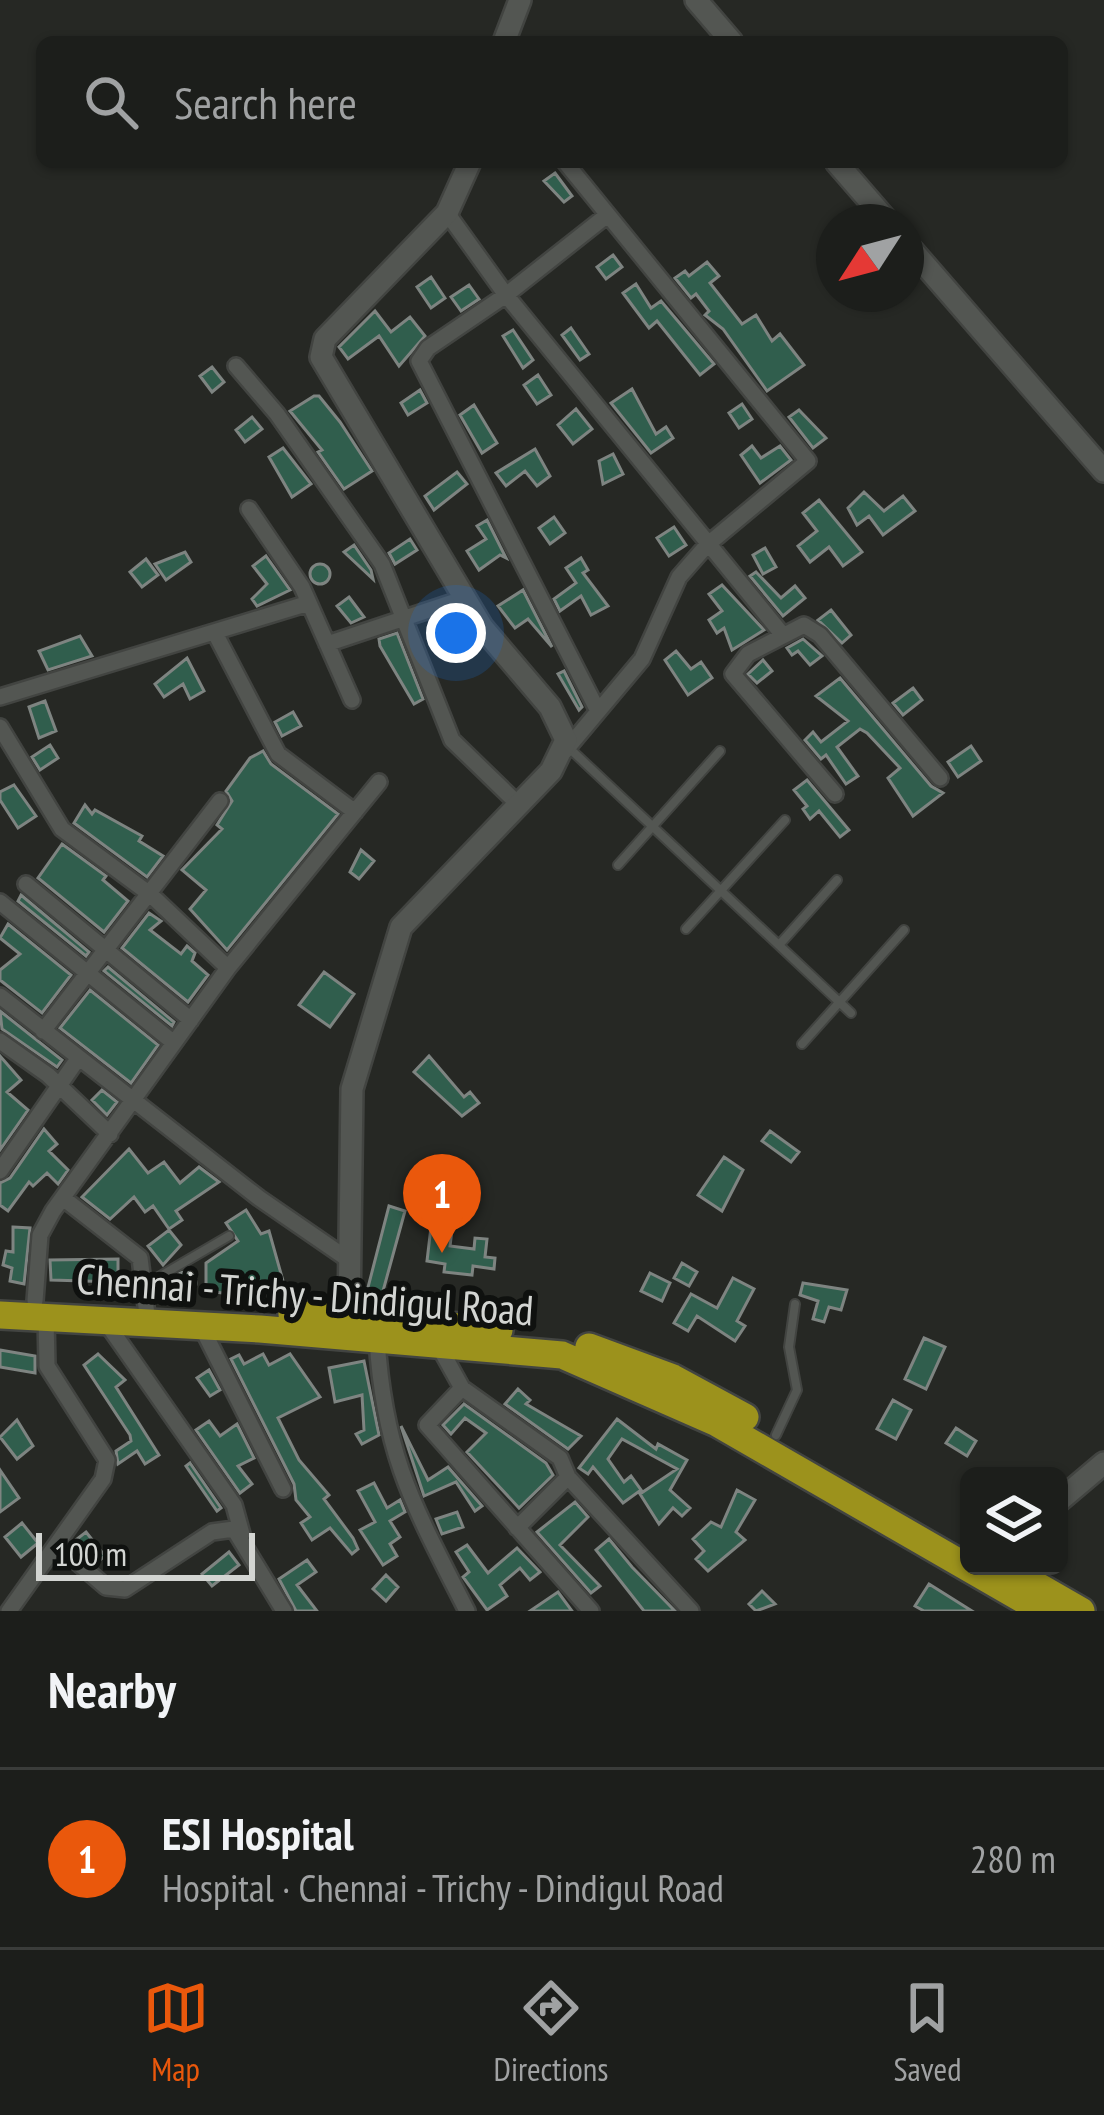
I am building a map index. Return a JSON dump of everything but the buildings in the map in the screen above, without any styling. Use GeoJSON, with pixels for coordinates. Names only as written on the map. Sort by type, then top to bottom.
{"type":"FeatureCollection","features":[{"type":"Feature","properties":{"kind":"highway","name":"Chennai - Trichy - Dindigul Road"},"geometry":{"type":"LineString","coordinates":[[0,1298],[104,1320],[146,1305],[201,1326],[562,1355],[717,1423],[1017,1586],[1081,1611]]}},
{"type":"Feature","properties":{"kind":"highway","name":"Chennai - Trichy - Dindigul Road"},"geometry":{"type":"LineString","coordinates":[[0,1315],[146,1305],[349,1316],[549,1335],[674,1378],[960,1541]]}},
{"type":"Feature","properties":{"kind":"street"},"geometry":{"type":"LineString","coordinates":[[695,0],[727,36]]}},
{"type":"Feature","properties":{"kind":"street"},"geometry":{"type":"LineString","coordinates":[[506,36],[517,6]]}},
{"type":"Feature","properties":{"kind":"street"},"geometry":{"type":"LineString","coordinates":[[467,168],[447,213],[325,339],[321,356],[465,598],[562,728],[566,740],[561,755]]}},
{"type":"Feature","properties":{"kind":"street"},"geometry":{"type":"LineString","coordinates":[[349,1316],[352,1088],[401,927],[519,805],[642,659],[679,577],[707,545],[808,461],[570,168]]}},
{"type":"Feature","properties":{"kind":"street"},"geometry":{"type":"LineString","coordinates":[[841,168],[872,204]]}},
{"type":"Feature","properties":{"kind":"street"},"geometry":{"type":"LineString","coordinates":[[447,213],[506,296],[782,634]]}},
{"type":"Feature","properties":{"kind":"street"},"geometry":{"type":"LineString","coordinates":[[598,710],[421,370],[428,348],[506,296],[606,216]]}},
{"type":"Feature","properties":{"kind":"street"},"geometry":{"type":"LineString","coordinates":[[924,264],[1104,471]]}},
{"type":"Feature","properties":{"kind":"street"},"geometry":{"type":"LineString","coordinates":[[236,366],[277,414],[382,564],[452,740],[519,805]]}},
{"type":"Feature","properties":{"kind":"street"},"geometry":{"type":"LineString","coordinates":[[249,509],[309,603],[352,700]]}},
{"type":"Feature","properties":{"kind":"street"},"geometry":{"type":"LineString","coordinates":[[327,644],[465,598]]}},
{"type":"Feature","properties":{"kind":"street"},"geometry":{"type":"LineString","coordinates":[[0,697],[309,603]]}},
{"type":"Feature","properties":{"kind":"street"},"geometry":{"type":"LineString","coordinates":[[835,794],[733,674],[748,654],[782,634],[811,626],[940,778]]}},
{"type":"Feature","properties":{"kind":"street"},"geometry":{"type":"LineString","coordinates":[[216,635],[278,754],[355,812]]}},
{"type":"Feature","properties":{"kind":"street"},"geometry":{"type":"LineString","coordinates":[[0,727],[40,801],[62,829],[151,895],[228,968]]}},
{"type":"Feature","properties":{"kind":"street"},"geometry":{"type":"LineString","coordinates":[[9,1611],[103,1479],[107,1460],[47,1366],[40,1235],[228,968],[379,782]]}},
{"type":"Feature","properties":{"kind":"street"},"geometry":{"type":"LineString","coordinates":[[43,1031],[220,801]]}},
{"type":"Feature","properties":{"kind":"street"},"geometry":{"type":"LineString","coordinates":[[26,884],[191,1020]]}},
{"type":"Feature","properties":{"kind":"street"},"geometry":{"type":"LineString","coordinates":[[0,902],[173,1043]]}},
{"type":"Feature","properties":{"kind":"street"},"geometry":{"type":"LineString","coordinates":[[0,996],[259,1198],[350,1260]]}},
{"type":"Feature","properties":{"kind":"street"},"geometry":{"type":"LineString","coordinates":[[0,1041],[58,1084],[110,1134]]}},
{"type":"Feature","properties":{"kind":"street"},"geometry":{"type":"LineString","coordinates":[[0,1171],[77,1060]]}},
{"type":"Feature","properties":{"kind":"street"},"geometry":{"type":"LineString","coordinates":[[63,1198],[99,1231],[136,1252],[146,1305]]}},
{"type":"Feature","properties":{"kind":"street"},"geometry":{"type":"LineString","coordinates":[[104,1320],[234,1504],[242,1534],[284,1611]]}},
{"type":"Feature","properties":{"kind":"street"},"geometry":{"type":"LineString","coordinates":[[201,1326],[283,1489]]}},
{"type":"Feature","properties":{"kind":"street"},"geometry":{"type":"LineString","coordinates":[[377,1339],[380,1390],[399,1478],[467,1611]]}},
{"type":"Feature","properties":{"kind":"street"},"geometry":{"type":"LineString","coordinates":[[437,1343],[462,1388],[560,1458],[568,1477],[691,1611]]}},
{"type":"Feature","properties":{"kind":"street"},"geometry":{"type":"LineString","coordinates":[[462,1388],[427,1425],[591,1611]]}},
{"type":"Feature","properties":{"kind":"street"},"geometry":{"type":"LineString","coordinates":[[1068,1494],[1104,1463]]}},
{"type":"Feature","properties":{"kind":"street"},"geometry":{"type":"LineString","coordinates":[[517,1528],[568,1477]]}},
{"type":"Feature","properties":{"kind":"street"},"geometry":{"type":"LineString","coordinates":[[57,1546],[106,1587],[125,1589],[212,1532],[224,1527],[242,1534]]}},
{"type":"Feature","properties":{"kind":"lane"},"geometry":{"type":"LineString","coordinates":[[618,865],[720,751]]}},
{"type":"Feature","properties":{"kind":"lane"},"geometry":{"type":"LineString","coordinates":[[561,755],[654,824],[850,1013]]}},
{"type":"Feature","properties":{"kind":"lane"},"geometry":{"type":"LineString","coordinates":[[686,929],[785,820]]}},
{"type":"Feature","properties":{"kind":"lane"},"geometry":{"type":"LineString","coordinates":[[779,945],[837,880]]}},
{"type":"Feature","properties":{"kind":"lane"},"geometry":{"type":"LineString","coordinates":[[802,1043],[904,930]]}},
{"type":"Feature","properties":{"kind":"lane"},"geometry":{"type":"LineString","coordinates":[[146,1305],[229,1236]]}},
{"type":"Feature","properties":{"kind":"lane"},"geometry":{"type":"LineString","coordinates":[[776,1435],[796,1390],[789,1347],[795,1304]]}},
{"type":"Feature","properties":{"kind":"place","name":"ESI Hospital"},"geometry":{"type":"Point","coordinates":[442,1253]}}]}
